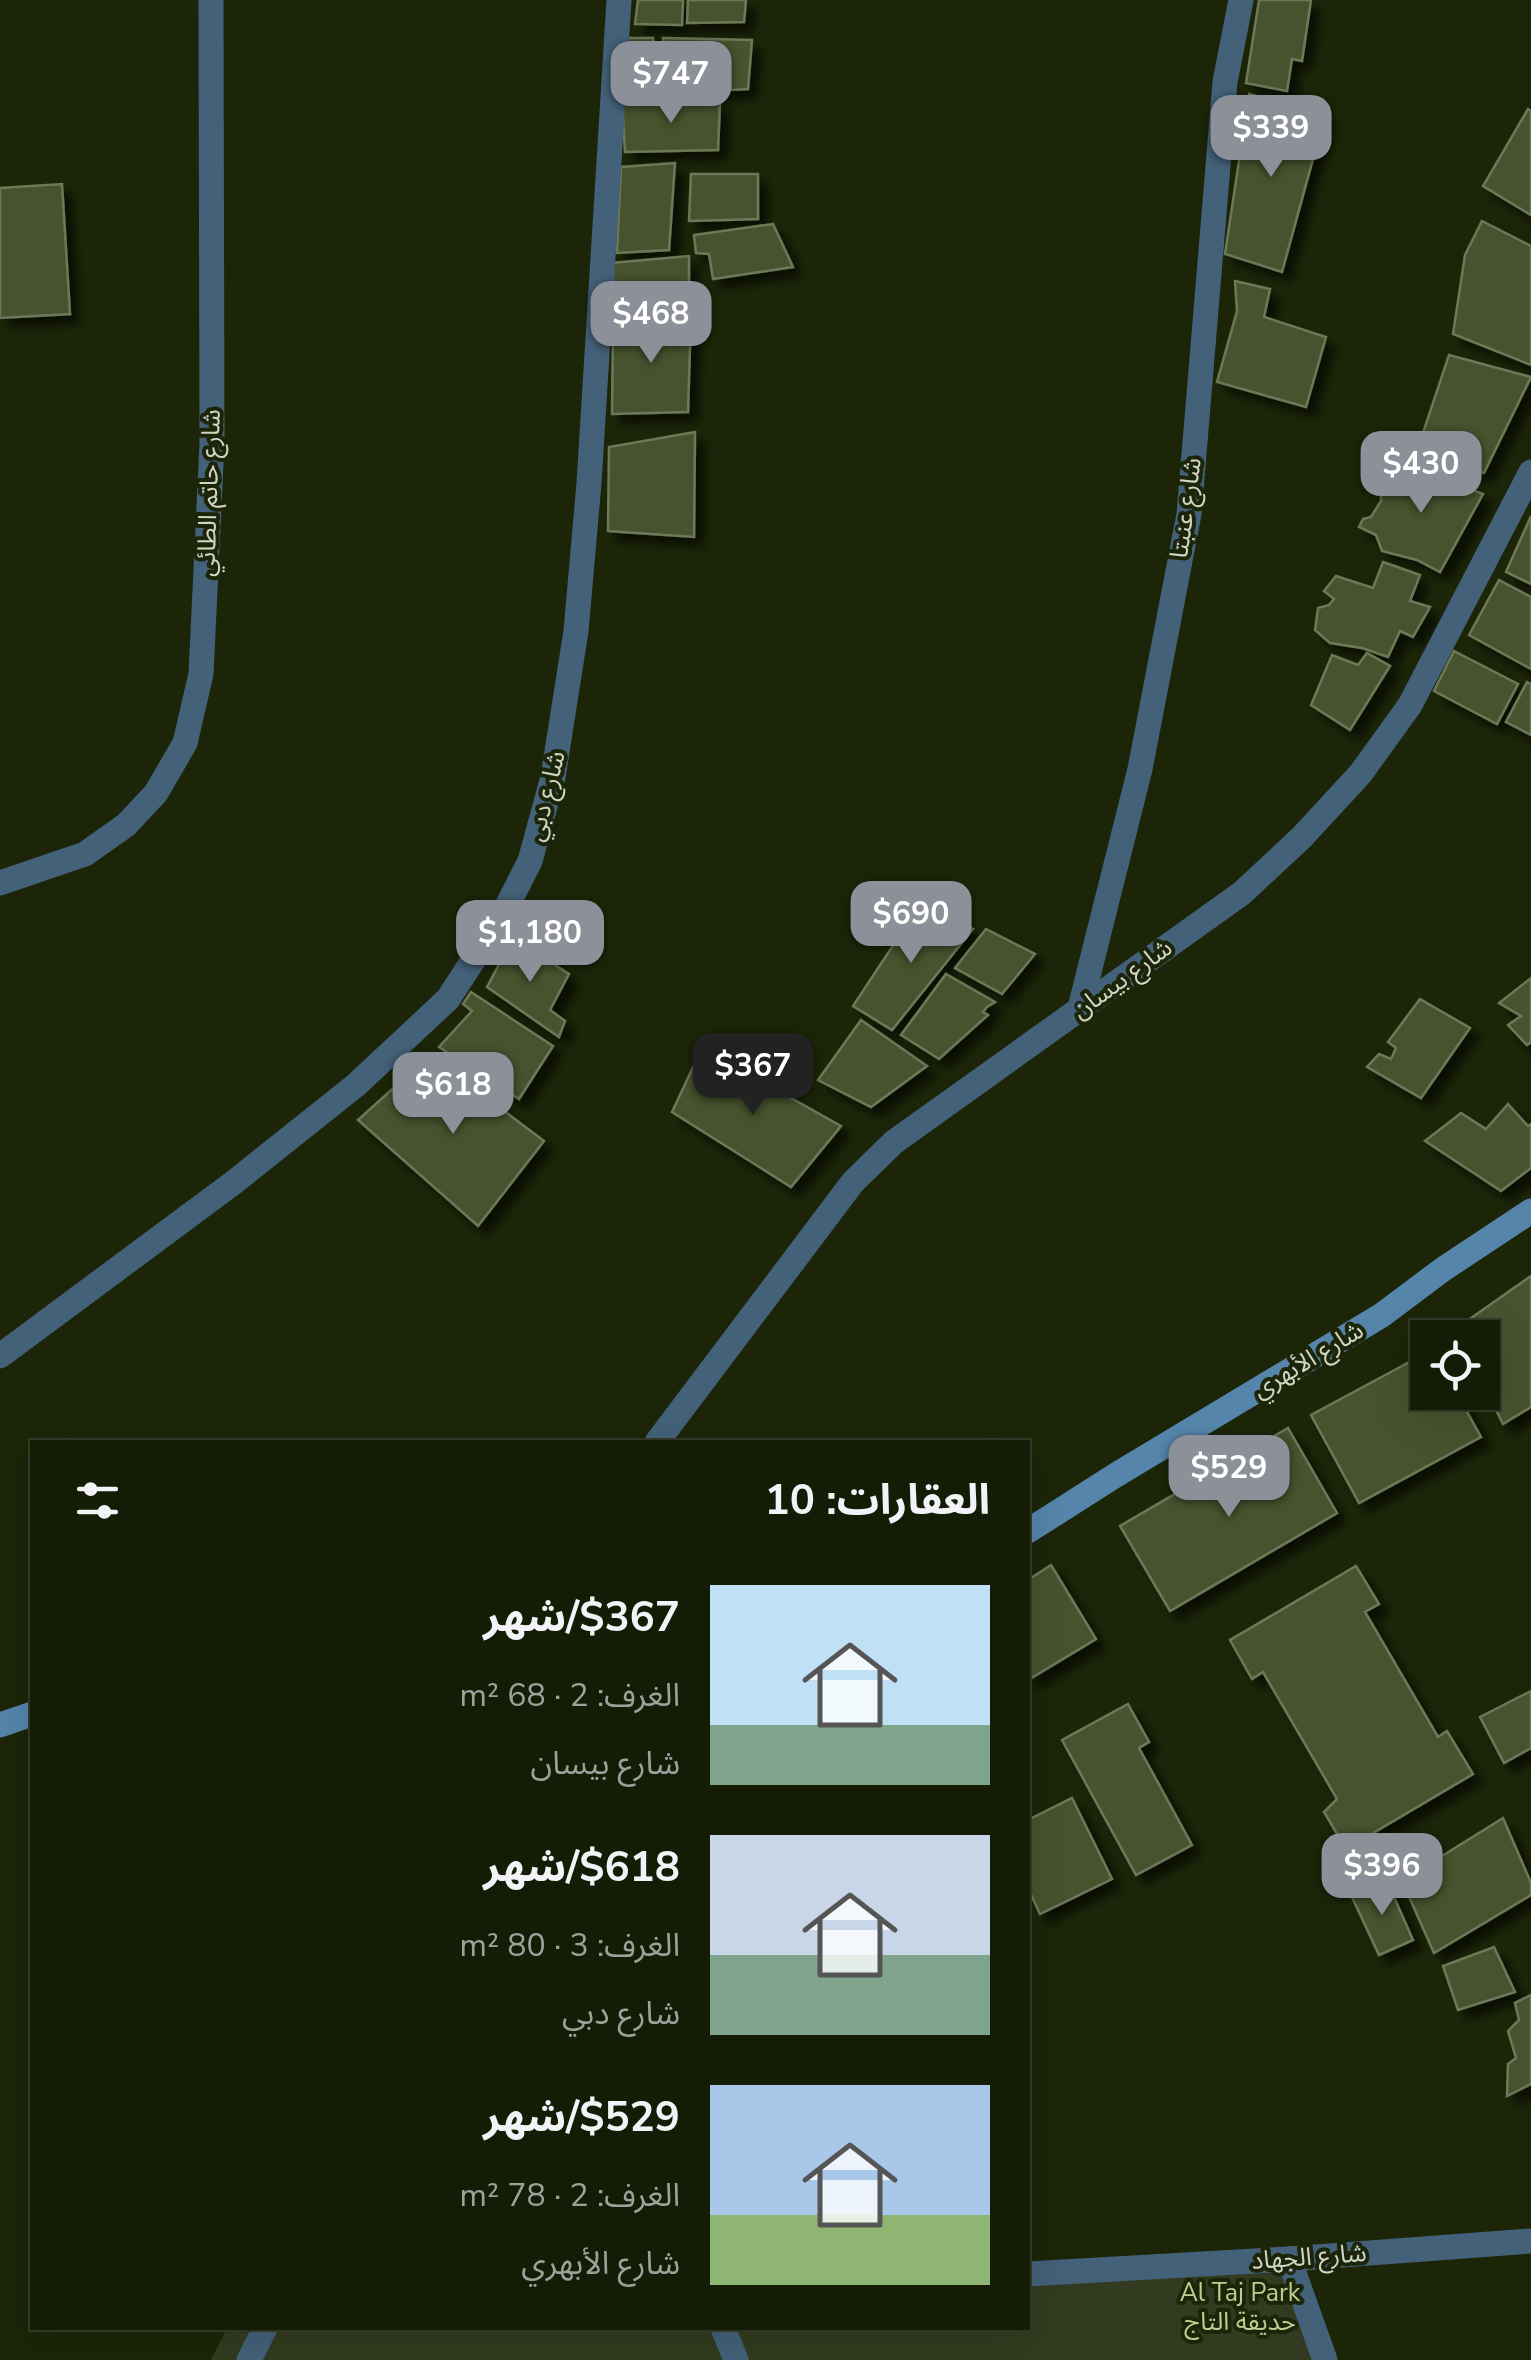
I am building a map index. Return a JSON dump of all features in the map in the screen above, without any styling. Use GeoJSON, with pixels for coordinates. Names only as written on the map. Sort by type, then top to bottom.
{"type":"FeatureCollection","features":[{"type":"Feature","properties":{"kind":"street","name":"شارع حاتم الطائي"},"geometry":{"type":"LineString","coordinates":[[0,883],[85,854],[126,825],[156,793],[186,743],[201,674],[212,443],[211,0]]}},
{"type":"Feature","properties":{"kind":"street","name":"شارع دبي"},"geometry":{"type":"LineString","coordinates":[[0,1356],[233,1184],[356,1085],[448,999],[503,914],[530,860],[553,776],[576,631],[619,0]]}},
{"type":"Feature","properties":{"kind":"street","name":"شارع عنبتا"},"geometry":{"type":"LineString","coordinates":[[1080,1008],[1140,768],[1189,514],[1225,82],[1241,0]]}},
{"type":"Feature","properties":{"kind":"street","name":"شارع بيسان"},"geometry":{"type":"LineString","coordinates":[[659,1440],[853,1182],[894,1142],[1242,893],[1302,837],[1361,773],[1410,705],[1531,472]]}},
{"type":"Feature","properties":{"kind":"street","name":"شارع الأبهري"},"geometry":{"type":"LineString","coordinates":[[1030,1530],[1382,1315],[1531,1211]]}},
{"type":"Feature","properties":{"kind":"street"},"geometry":{"type":"LineString","coordinates":[[0,1725],[30,1715]]}},
{"type":"Feature","properties":{"kind":"street","name":"شارع الجهاد"},"geometry":{"type":"LineString","coordinates":[[1030,2274],[1531,2241]]}},
{"type":"Feature","properties":{"kind":"street"},"geometry":{"type":"LineString","coordinates":[[1289,2259],[1325,2360]]}},
{"type":"Feature","properties":{"kind":"street"},"geometry":{"type":"LineString","coordinates":[[248,2360],[263,2330]]}},
{"type":"Feature","properties":{"kind":"street"},"geometry":{"type":"LineString","coordinates":[[724,2330],[736,2360]]}},
{"type":"Feature","properties":{"kind":"green space","name":"Al Taj Park حديقة التاج"},"geometry":{"type":"Polygon","coordinates":[[[1280,2254],[1315,2360],[211,2360],[226,2330],[1030,2330],[1030,2266],[1280,2254]]]}},
{"type":"Feature","properties":{"kind":"building"},"geometry":{"type":"Polygon","coordinates":[[[638,0],[683,0],[682,25],[635,24],[638,0]]]}},
{"type":"Feature","properties":{"kind":"building"},"geometry":{"type":"Polygon","coordinates":[[[688,0],[746,0],[744,22],[687,23],[688,0]]]}},
{"type":"Feature","properties":{"kind":"building"},"geometry":{"type":"Polygon","coordinates":[[[1259,0],[1311,0],[1302,61],[1292,59],[1287,91],[1246,83],[1259,0]]]}},
{"type":"Feature","properties":{"kind":"building"},"geometry":{"type":"Polygon","coordinates":[[[627,38],[653,38],[655,93],[623,93],[627,38]]]}},
{"type":"Feature","properties":{"kind":"building"},"geometry":{"type":"Polygon","coordinates":[[[663,38],[752,40],[748,89],[668,93],[663,38]]]}},
{"type":"Feature","properties":{"kind":"building"},"geometry":{"type":"Polygon","coordinates":[[[1249,94],[1325,115],[1282,272],[1225,254],[1249,94]]]}},
{"type":"Feature","properties":{"kind":"building"},"geometry":{"type":"Polygon","coordinates":[[[622,102],[720,102],[718,150],[625,152],[622,102]]]}},
{"type":"Feature","properties":{"kind":"building"},"geometry":{"type":"Polygon","coordinates":[[[1528,109],[1531,111],[1531,215],[1483,186],[1528,109]]]}},
{"type":"Feature","properties":{"kind":"building"},"geometry":{"type":"Polygon","coordinates":[[[675,163],[669,250],[617,253],[621,167],[675,163]]]}},
{"type":"Feature","properties":{"kind":"building"},"geometry":{"type":"Polygon","coordinates":[[[691,174],[758,174],[758,219],[689,221],[691,174]]]}},
{"type":"Feature","properties":{"kind":"building"},"geometry":{"type":"Polygon","coordinates":[[[62,184],[70,314],[0,318],[0,188],[62,184]]]}},
{"type":"Feature","properties":{"kind":"building"},"geometry":{"type":"Polygon","coordinates":[[[1482,221],[1531,246],[1531,365],[1453,334],[1465,255],[1482,221]]]}},
{"type":"Feature","properties":{"kind":"building"},"geometry":{"type":"Polygon","coordinates":[[[773,224],[793,267],[713,279],[709,254],[696,253],[694,235],[773,224]]]}},
{"type":"Feature","properties":{"kind":"building"},"geometry":{"type":"Polygon","coordinates":[[[689,256],[689,299],[651,306],[652,290],[609,294],[612,263],[689,256]]]}},
{"type":"Feature","properties":{"kind":"building"},"geometry":{"type":"Polygon","coordinates":[[[1235,281],[1270,289],[1264,317],[1326,337],[1306,407],[1217,382],[1237,311],[1235,281]]]}},
{"type":"Feature","properties":{"kind":"building"},"geometry":{"type":"Polygon","coordinates":[[[691,314],[688,412],[612,414],[613,323],[691,314]]]}},
{"type":"Feature","properties":{"kind":"building"},"geometry":{"type":"Polygon","coordinates":[[[1449,355],[1531,377],[1484,473],[1417,451],[1449,355]]]}},
{"type":"Feature","properties":{"kind":"building"},"geometry":{"type":"Polygon","coordinates":[[[695,432],[694,537],[608,531],[609,447],[695,432]]]}},
{"type":"Feature","properties":{"kind":"building"},"geometry":{"type":"Polygon","coordinates":[[[1401,463],[1483,494],[1440,572],[1417,560],[1382,551],[1376,535],[1359,527],[1381,501],[1381,482],[1401,463]]]}},
{"type":"Feature","properties":{"kind":"building"},"geometry":{"type":"Polygon","coordinates":[[[1531,516],[1531,584],[1506,572],[1531,516]]]}},
{"type":"Feature","properties":{"kind":"building"},"geometry":{"type":"Polygon","coordinates":[[[1383,562],[1420,575],[1410,601],[1430,607],[1413,637],[1400,631],[1388,657],[1330,643],[1315,630],[1318,608],[1334,599],[1324,591],[1336,576],[1373,588],[1383,562]]]}},
{"type":"Feature","properties":{"kind":"building"},"geometry":{"type":"Polygon","coordinates":[[[1499,580],[1531,597],[1531,669],[1469,635],[1499,580]]]}},
{"type":"Feature","properties":{"kind":"building"},"geometry":{"type":"Polygon","coordinates":[[[1454,651],[1518,684],[1497,724],[1434,691],[1454,651]]]}},
{"type":"Feature","properties":{"kind":"building"},"geometry":{"type":"Polygon","coordinates":[[[1367,653],[1390,666],[1350,730],[1311,705],[1332,655],[1358,665],[1367,653]]]}},
{"type":"Feature","properties":{"kind":"building"},"geometry":{"type":"Polygon","coordinates":[[[1527,682],[1531,684],[1531,735],[1506,722],[1527,682]]]}},
{"type":"Feature","properties":{"kind":"building"},"geometry":{"type":"Polygon","coordinates":[[[919,906],[973,929],[892,1030],[853,1006],[919,906]]]}},
{"type":"Feature","properties":{"kind":"building"},"geometry":{"type":"Polygon","coordinates":[[[986,929],[1035,954],[1002,994],[955,968],[986,929]]]}},
{"type":"Feature","properties":{"kind":"building"},"geometry":{"type":"Polygon","coordinates":[[[513,938],[569,974],[550,1010],[565,1021],[559,1037],[487,987],[513,938]]]}},
{"type":"Feature","properties":{"kind":"building"},"geometry":{"type":"Polygon","coordinates":[[[946,974],[995,1002],[983,1012],[988,1015],[939,1059],[901,1035],[946,974]]]}},
{"type":"Feature","properties":{"kind":"building"},"geometry":{"type":"Polygon","coordinates":[[[1531,978],[1531,1042],[1527,1045],[1508,1025],[1521,1016],[1499,1003],[1531,978]]]}},
{"type":"Feature","properties":{"kind":"building"},"geometry":{"type":"Polygon","coordinates":[[[471,992],[553,1046],[519,1099],[439,1047],[472,1011],[463,1004],[471,992]]]}},
{"type":"Feature","properties":{"kind":"building"},"geometry":{"type":"Polygon","coordinates":[[[1420,999],[1470,1028],[1421,1098],[1367,1067],[1379,1054],[1391,1059],[1396,1048],[1388,1042],[1420,999]]]}},
{"type":"Feature","properties":{"kind":"building"},"geometry":{"type":"Polygon","coordinates":[[[861,1020],[927,1066],[871,1107],[818,1080],[861,1020]]]}},
{"type":"Feature","properties":{"kind":"building"},"geometry":{"type":"Polygon","coordinates":[[[702,1048],[841,1126],[791,1187],[672,1112],[702,1048]]]}},
{"type":"Feature","properties":{"kind":"building"},"geometry":{"type":"Polygon","coordinates":[[[430,1055],[544,1141],[478,1226],[358,1120],[430,1055]]]}},
{"type":"Feature","properties":{"kind":"building"},"geometry":{"type":"Polygon","coordinates":[[[1508,1104],[1528,1126],[1531,1124],[1531,1168],[1501,1191],[1425,1141],[1461,1113],[1486,1129],[1508,1104]]]}},
{"type":"Feature","properties":{"kind":"building"},"geometry":{"type":"Polygon","coordinates":[[[1531,1276],[1531,1407],[1503,1424],[1496,1410],[1500,1410],[1500,1320],[1468,1320],[1531,1276]]]}},
{"type":"Feature","properties":{"kind":"building"},"geometry":{"type":"Polygon","coordinates":[[[1410,1362],[1410,1410],[1466,1410],[1481,1437],[1359,1503],[1311,1415],[1410,1362]]]}},
{"type":"Feature","properties":{"kind":"building"},"geometry":{"type":"Polygon","coordinates":[[[1288,1428],[1337,1513],[1170,1611],[1120,1526],[1288,1428]]]}},
{"type":"Feature","properties":{"kind":"building"},"geometry":{"type":"Polygon","coordinates":[[[1051,1565],[1096,1639],[1030,1679],[1030,1579],[1051,1565]]]}},
{"type":"Feature","properties":{"kind":"building"},"geometry":{"type":"Polygon","coordinates":[[[1356,1566],[1379,1604],[1365,1612],[1438,1737],[1447,1731],[1473,1774],[1346,1849],[1324,1812],[1337,1799],[1263,1672],[1252,1679],[1230,1640],[1356,1566]]]}},
{"type":"Feature","properties":{"kind":"building"},"geometry":{"type":"Polygon","coordinates":[[[1531,1691],[1531,1748],[1504,1763],[1480,1717],[1531,1691]]]}},
{"type":"Feature","properties":{"kind":"building"},"geometry":{"type":"Polygon","coordinates":[[[1128,1704],[1149,1742],[1139,1748],[1192,1845],[1136,1875],[1062,1740],[1128,1704]]]}},
{"type":"Feature","properties":{"kind":"building"},"geometry":{"type":"Polygon","coordinates":[[[1072,1798],[1112,1879],[1040,1914],[1030,1892],[1030,1819],[1072,1798]]]}},
{"type":"Feature","properties":{"kind":"building"},"geometry":{"type":"Polygon","coordinates":[[[1503,1818],[1531,1883],[1531,1895],[1434,1953],[1402,1881],[1503,1818]]]}},
{"type":"Feature","properties":{"kind":"building"},"geometry":{"type":"Polygon","coordinates":[[[1387,1881],[1413,1940],[1379,1955],[1351,1895],[1387,1881]]]}},
{"type":"Feature","properties":{"kind":"building"},"geometry":{"type":"Polygon","coordinates":[[[1494,1947],[1515,1992],[1458,2010],[1443,1966],[1494,1947]]]}},
{"type":"Feature","properties":{"kind":"building"},"geometry":{"type":"Polygon","coordinates":[[[1531,1995],[1531,2084],[1507,2096],[1508,2064],[1516,2058],[1508,2031],[1519,2020],[1515,2003],[1531,1995]]]}}]}
